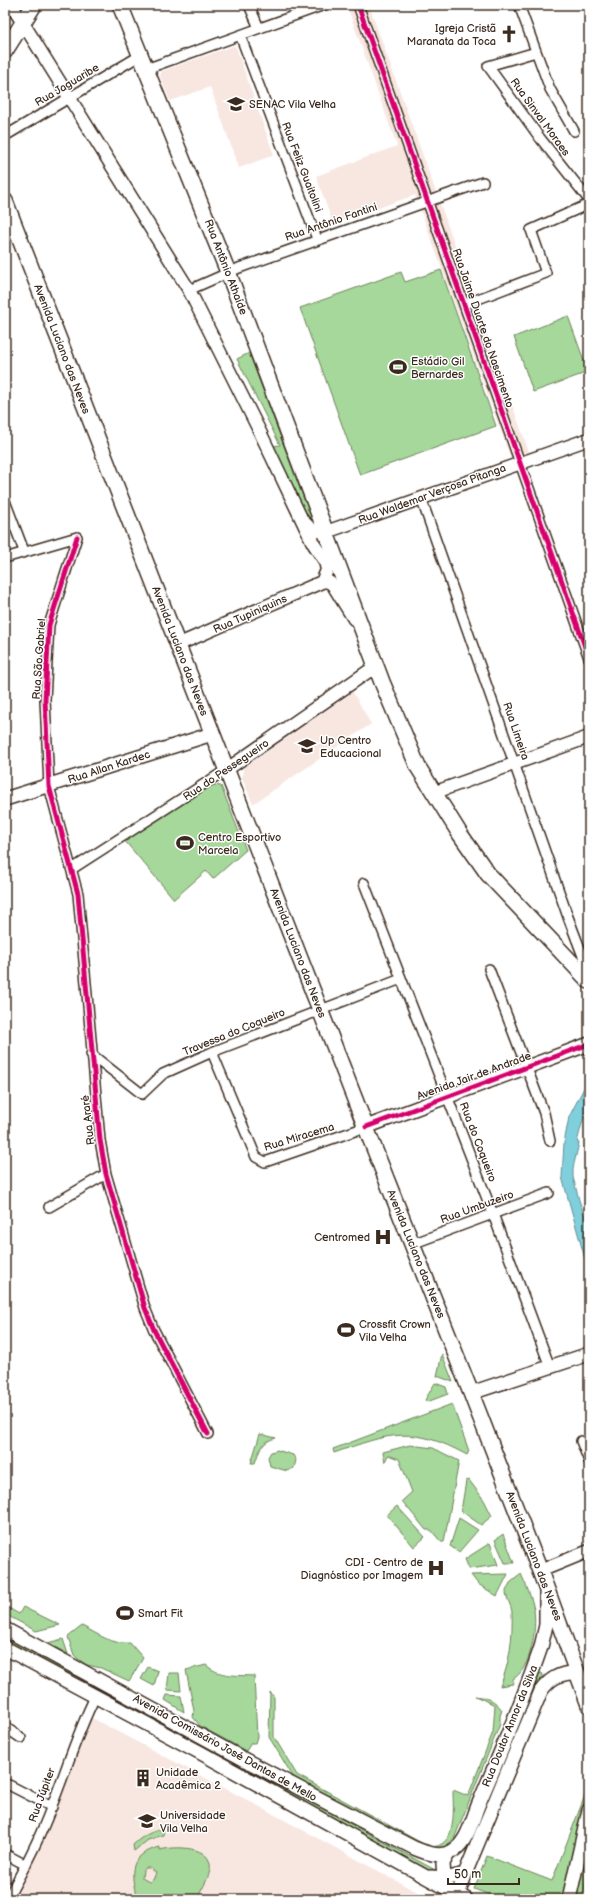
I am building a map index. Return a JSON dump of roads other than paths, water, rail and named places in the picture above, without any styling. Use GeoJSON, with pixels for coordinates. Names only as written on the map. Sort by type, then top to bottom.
{"type":"FeatureCollection","features":[{"type":"Feature","properties":{"kind":"main road"},"geometry":{"type":"LineString","coordinates":[[5,51],[34,5]]}},
{"type":"Feature","properties":{"kind":"main road","name":"Rua Antônio Athaíde"},"geometry":{"type":"LineString","coordinates":[[120,5],[228,272],[376,666],[414,759],[433,793],[473,855],[495,883],[589,981]]}},
{"type":"Feature","properties":{"kind":"main road"},"geometry":{"type":"LineString","coordinates":[[125,5],[134,37]]}},
{"type":"Feature","properties":{"kind":"main road","name":"Avenida Luciano das Neves"},"geometry":{"type":"LineString","coordinates":[[5,201],[320,1011],[471,1393],[540,1571],[589,1705]]}},
{"type":"Feature","properties":{"kind":"main road","name":"Rua Allan Kardec"},"geometry":{"type":"LineString","coordinates":[[5,799],[212,734]]}},
{"type":"Feature","properties":{"kind":"main road","name":"Avenida Jair de Andrade"},"geometry":{"type":"LineString","coordinates":[[366,1127],[589,1044]]}},
{"type":"Feature","properties":{"kind":"main road"},"geometry":{"type":"LineString","coordinates":[[471,1393],[589,1354]]}},
{"type":"Feature","properties":{"kind":"main road","name":"Rua Doutor Annor da Silva"},"geometry":{"type":"LineString","coordinates":[[448,1854],[462,1842],[535,1664],[546,1625],[546,1588]]}},
{"type":"Feature","properties":{"kind":"main road","name":"Avenida Comissário José Dantas de Mello"},"geometry":{"type":"LineString","coordinates":[[5,1630],[249,1762],[414,1848],[432,1854],[448,1854]]}},
{"type":"Feature","properties":{"kind":"main road","name":"Avenida Comissário José Dantas de Mello"},"geometry":{"type":"LineString","coordinates":[[5,1648],[194,1749],[427,1877],[460,1898]]}},
{"type":"Feature","properties":{"kind":"main road","name":"Rua Doutor Annor da Silva"},"geometry":{"type":"LineString","coordinates":[[460,1898],[466,1871],[541,1691],[549,1681],[559,1675],[577,1673]]}},
{"type":"Feature","properties":{"kind":"main road"},"geometry":{"type":"LineString","coordinates":[[569,1899],[589,1810]]}},
{"type":"Feature","properties":{"kind":"main road"},"geometry":{"type":"LineString","coordinates":[[427,1877],[444,1879],[466,1871],[457,1858],[448,1854],[443,1863],[444,1879]]}},
{"type":"Feature","properties":{"kind":"street"},"geometry":{"type":"LineString","coordinates":[[10,5],[70,97],[188,290],[262,434],[302,519],[326,565],[326,575],[322,582],[329,582],[333,585],[350,614],[362,627]]}},
{"type":"Feature","properties":{"kind":"street"},"geometry":{"type":"LineString","coordinates":[[249,5],[259,28]]}},
{"type":"Feature","properties":{"kind":"street"},"geometry":{"type":"LineString","coordinates":[[146,69],[324,5]]}},
{"type":"Feature","properties":{"kind":"street","name":"Rua Jaime Duarte do Nascimento"},"geometry":{"type":"LineString","coordinates":[[358,5],[589,658]]}},
{"type":"Feature","properties":{"kind":"street"},"geometry":{"type":"LineString","coordinates":[[519,5],[553,96],[574,131]]}},
{"type":"Feature","properties":{"kind":"street","name":"Rua Feliz Guaitolini"},"geometry":{"type":"LineString","coordinates":[[240,35],[317,239]]}},
{"type":"Feature","properties":{"kind":"street","name":"Rua Sinval Moraes"},"geometry":{"type":"LineString","coordinates":[[536,52],[488,66],[540,138],[589,200]]}},
{"type":"Feature","properties":{"kind":"street","name":"Rua Jaguaribe"},"geometry":{"type":"LineString","coordinates":[[5,136],[141,55]]}},
{"type":"Feature","properties":{"kind":"street","name":"Rua Antônio Fantini"},"geometry":{"type":"LineString","coordinates":[[188,290],[228,272],[317,239],[483,182]]}},
{"type":"Feature","properties":{"kind":"street"},"geometry":{"type":"LineString","coordinates":[[465,304],[546,273],[531,230],[589,204]]}},
{"type":"Feature","properties":{"kind":"street","name":"Rua Waldemar Verçosa Pitanga"},"geometry":{"type":"LineString","coordinates":[[326,532],[589,439]]}},
{"type":"Feature","properties":{"kind":"street","name":"Rua Limeira"},"geometry":{"type":"LineString","coordinates":[[421,498],[568,917],[589,972]]}},
{"type":"Feature","properties":{"kind":"street"},"geometry":{"type":"LineString","coordinates":[[5,501],[24,551],[5,558]]}},
{"type":"Feature","properties":{"kind":"street"},"geometry":{"type":"LineString","coordinates":[[302,519],[312,530],[326,532]]}},
{"type":"Feature","properties":{"kind":"street","name":"Rua São Gabriel"},"geometry":{"type":"LineString","coordinates":[[24,551],[33,551],[77,537],[49,625],[45,700],[49,786]]}},
{"type":"Feature","properties":{"kind":"street","name":"Rua Tupiniquins"},"geometry":{"type":"LineString","coordinates":[[178,645],[322,582]]}},
{"type":"Feature","properties":{"kind":"street","name":"Rua do Pessegueiro"},"geometry":{"type":"LineString","coordinates":[[72,869],[226,770],[376,666]]}},
{"type":"Feature","properties":{"kind":"street"},"geometry":{"type":"LineString","coordinates":[[433,793],[589,737]]}},
{"type":"Feature","properties":{"kind":"street","name":"Rua Araré"},"geometry":{"type":"LineString","coordinates":[[49,786],[78,894],[91,1054],[100,1140],[106,1174],[145,1308],[154,1330],[208,1434]]}},
{"type":"Feature","properties":{"kind":"street","name":"Rua do Coqueiro"},"geometry":{"type":"LineString","coordinates":[[364,882],[493,1214],[550,1367]]}},
{"type":"Feature","properties":{"kind":"street"},"geometry":{"type":"LineString","coordinates":[[489,969],[544,1113],[550,1140]]}},
{"type":"Feature","properties":{"kind":"street","name":"Travessa do Coqueiro"},"geometry":{"type":"LineString","coordinates":[[91,1054],[142,1094],[162,1074],[212,1052],[401,978]]}},
{"type":"Feature","properties":{"kind":"street","name":"Rua Miracema"},"geometry":{"type":"LineString","coordinates":[[212,1052],[256,1156],[265,1162],[366,1127]]}},
{"type":"Feature","properties":{"kind":"street"},"geometry":{"type":"LineString","coordinates":[[49,1207],[106,1174]]}},
{"type":"Feature","properties":{"kind":"street","name":"Rua Umbuzeiro"},"geometry":{"type":"LineString","coordinates":[[412,1244],[549,1193]]}},
{"type":"Feature","properties":{"kind":"street"},"geometry":{"type":"LineString","coordinates":[[581,1441],[589,1461]]}},
{"type":"Feature","properties":{"kind":"street"},"geometry":{"type":"LineString","coordinates":[[540,1571],[589,1551]]}},
{"type":"Feature","properties":{"kind":"street","name":"Rua Júpiter"},"geometry":{"type":"LineString","coordinates":[[7,1899],[26,1865],[52,1807],[64,1770],[95,1697]]}},
{"type":"Feature","properties":{"kind":"street"},"geometry":{"type":"LineString","coordinates":[[5,1727],[21,1738]]}},
{"type":"Feature","properties":{"kind":"street"},"geometry":{"type":"LineString","coordinates":[[194,1749],[213,1752],[236,1765],[242,1766],[249,1762]]}},
{"type":"Feature","properties":{"kind":"street"},"geometry":{"type":"LineString","coordinates":[[9,1785],[52,1807]]}},
{"type":"Feature","properties":{"kind":"street"},"geometry":{"type":"LineString","coordinates":[[5,1854],[26,1865]]}},
{"type":"Feature","properties":{"kind":"water"},"geometry":{"type":"Polygon","coordinates":[[[589,1078],[589,1107],[584,1116],[577,1142],[579,1143],[573,1168],[573,1177],[589,1228],[589,1273],[562,1177],[564,1143],[569,1117],[589,1078]]]}},
{"type":"Feature","properties":{"kind":"place","name":"Igreja Cristã Maranata da Toca"},"geometry":{"type":"Point","coordinates":[509,34]}},
{"type":"Feature","properties":{"kind":"place","name":"SENAC Vila Velha"},"geometry":{"type":"Point","coordinates":[236,104]}},
{"type":"Feature","properties":{"kind":"place","name":"Estádio Gil Bernardes"},"geometry":{"type":"Point","coordinates":[398,367]}},
{"type":"Feature","properties":{"kind":"place","name":"Up Centro Educacional"},"geometry":{"type":"Point","coordinates":[307,746]}},
{"type":"Feature","properties":{"kind":"place","name":"Centro Esportivo Marcela"},"geometry":{"type":"Point","coordinates":[185,843]}},
{"type":"Feature","properties":{"kind":"place","name":"Centromed"},"geometry":{"type":"Point","coordinates":[383,1237]}},
{"type":"Feature","properties":{"kind":"place","name":"Crossfit Crown Vila Velha"},"geometry":{"type":"Point","coordinates":[346,1330]}},
{"type":"Feature","properties":{"kind":"place","name":"CDI - Centro de Diagnóstico por Imagem"},"geometry":{"type":"Point","coordinates":[436,1568]}},
{"type":"Feature","properties":{"kind":"place","name":"Smart Fit"},"geometry":{"type":"Point","coordinates":[125,1613]}},
{"type":"Feature","properties":{"kind":"place","name":"Unidade Acadêmica 2"},"geometry":{"type":"Point","coordinates":[143,1778]}},
{"type":"Feature","properties":{"kind":"place","name":"Universidade Vila Velha"},"geometry":{"type":"Point","coordinates":[147,1821]}}]}
